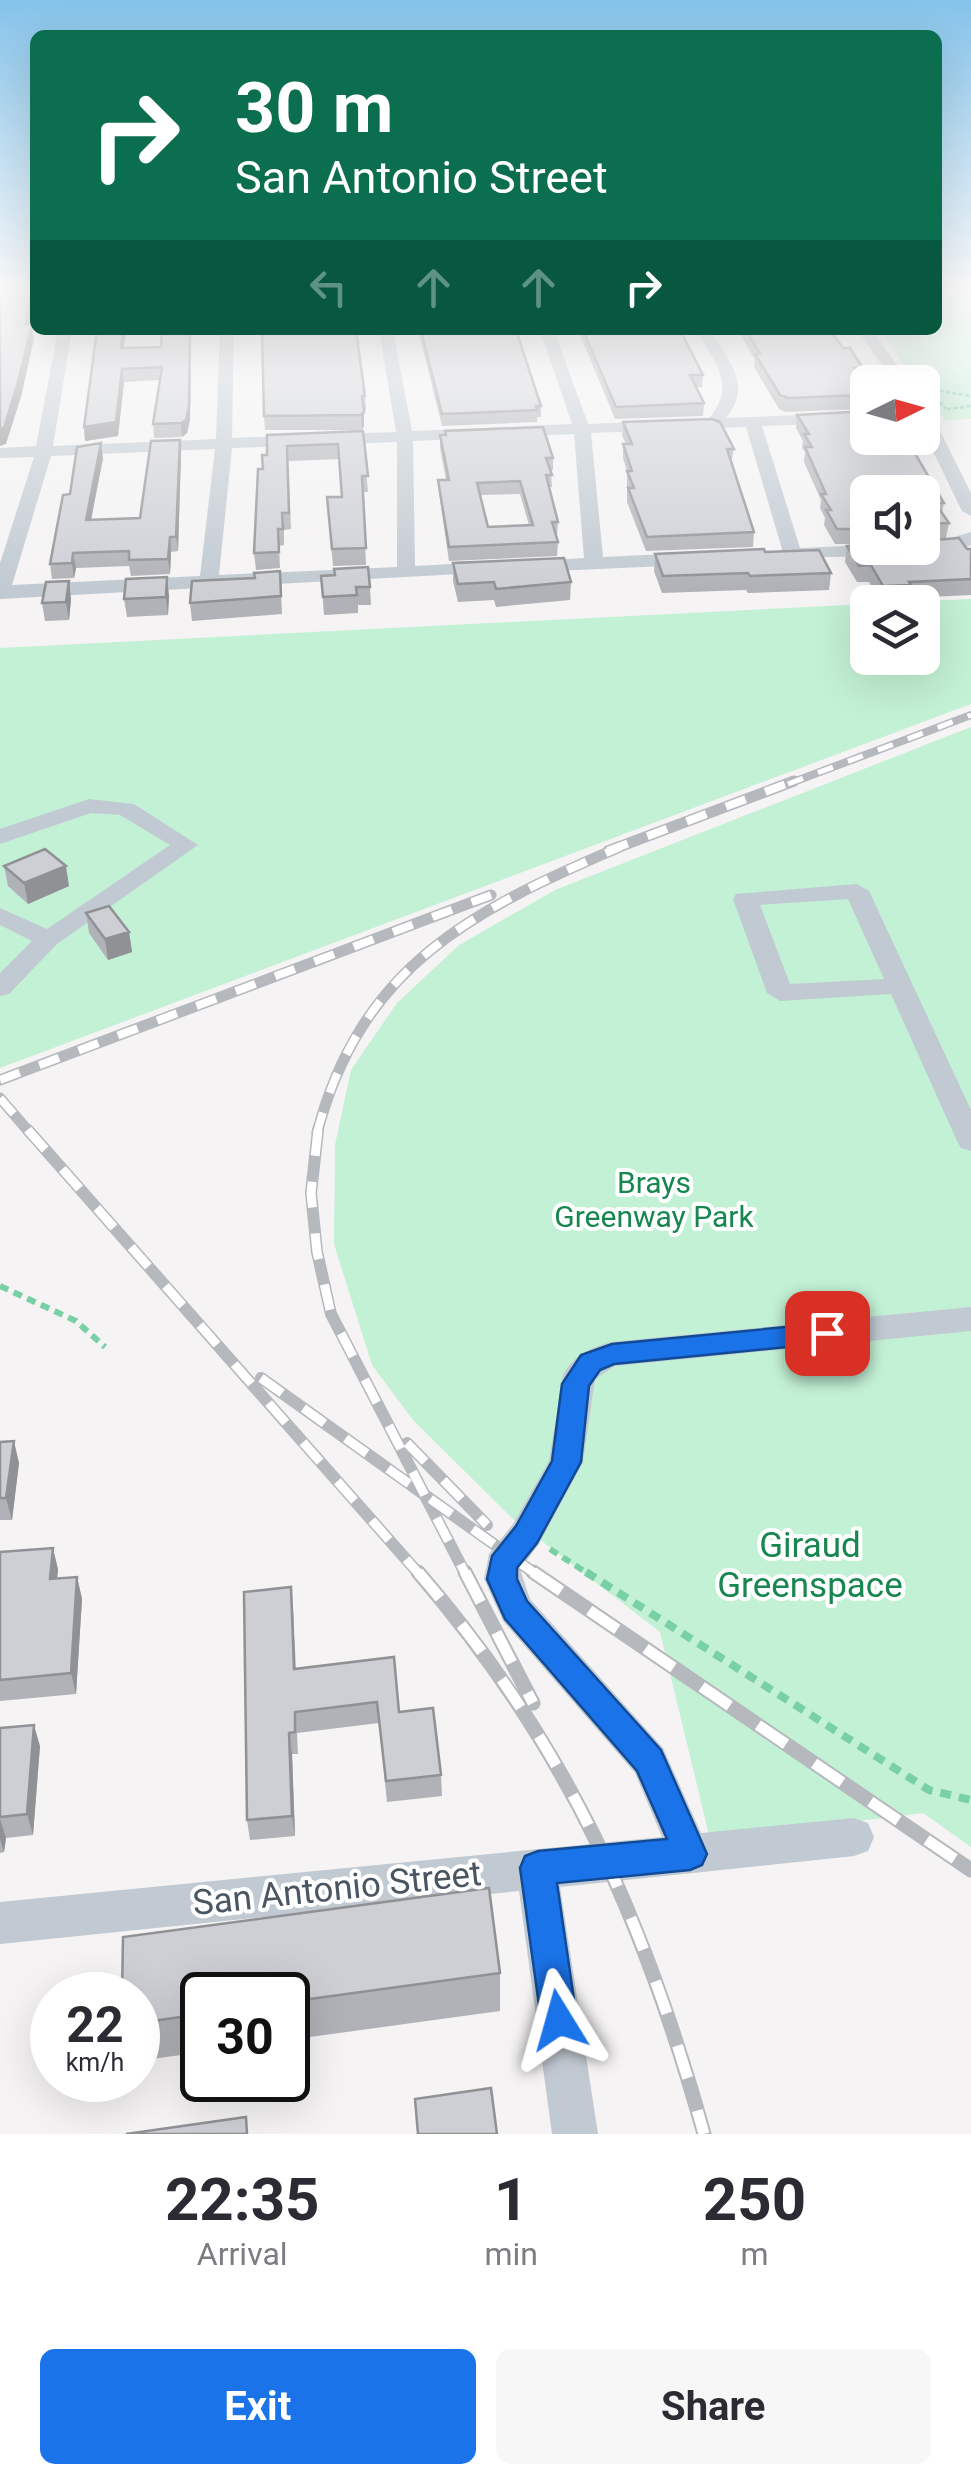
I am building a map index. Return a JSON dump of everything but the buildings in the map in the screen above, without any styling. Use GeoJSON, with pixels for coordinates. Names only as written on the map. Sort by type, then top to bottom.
{"type":"FeatureCollection","features":[{"type":"Feature","properties":{"kind":"street"},"geometry":{"type":"LineString","coordinates":[[55,390],[44,451],[0,592],[714,558]]}},
{"type":"Feature","properties":{"kind":"street"},"geometry":{"type":"LineString","coordinates":[[209,581],[224,444],[225,390]]}},
{"type":"Feature","properties":{"kind":"street"},"geometry":{"type":"LineString","coordinates":[[397,390],[405,436],[406,572]]}},
{"type":"Feature","properties":{"kind":"street"},"geometry":{"type":"LineString","coordinates":[[568,390],[582,429],[594,564]]}},
{"type":"Feature","properties":{"kind":"street"},"geometry":{"type":"LineString","coordinates":[[713,424],[731,401],[732,390]]}},
{"type":"Feature","properties":{"kind":"street"},"geometry":{"type":"LineString","coordinates":[[0,453],[850,418]]}},
{"type":"Feature","properties":{"kind":"street"},"geometry":{"type":"LineString","coordinates":[[753,422],[783,554],[950,548],[967,541]]}},
{"type":"Feature","properties":{"kind":"street"},"geometry":{"type":"LineString","coordinates":[[940,448],[971,511]]}},
{"type":"Feature","properties":{"kind":"street"},"geometry":{"type":"LineString","coordinates":[[0,837],[90,806],[126,809],[186,845],[48,939],[0,988]]}},
{"type":"Feature","properties":{"kind":"street"},"geometry":{"type":"LineString","coordinates":[[900,986],[780,993],[745,899],[857,892],[971,1141]]}},
{"type":"Feature","properties":{"kind":"street"},"geometry":{"type":"LineString","coordinates":[[0,915],[48,939]]}},
{"type":"Feature","properties":{"kind":"street"},"geometry":{"type":"LineString","coordinates":[[690,1854],[649,1761],[516,1610],[501,1572],[566,1462],[579,1376],[590,1363],[612,1354],[971,1319]]}},
{"type":"Feature","properties":{"kind":"street","name":"San Antonio Street"},"geometry":{"type":"LineString","coordinates":[[0,1922],[854,1837]]}},
{"type":"Feature","properties":{"kind":"street"},"geometry":{"type":"LineString","coordinates":[[538,1868],[575,2134]]}},
{"type":"Feature","properties":{"kind":"path"},"geometry":{"type":"LineString","coordinates":[[940,391],[971,396]]}},
{"type":"Feature","properties":{"kind":"path"},"geometry":{"type":"LineString","coordinates":[[940,411],[971,406]]}},
{"type":"Feature","properties":{"kind":"path"},"geometry":{"type":"LineString","coordinates":[[0,1286],[76,1321],[105,1347]]}},
{"type":"Feature","properties":{"kind":"path"},"geometry":{"type":"LineString","coordinates":[[526,1534],[928,1790],[971,1800]]}},
{"type":"Feature","properties":{"kind":"green space"},"geometry":{"type":"Polygon","coordinates":[[[940,390],[971,390],[971,419],[945,420],[940,413],[940,390]]]}},
{"type":"Feature","properties":{"kind":"green space"},"geometry":{"type":"Polygon","coordinates":[[[971,599],[971,704],[0,1068],[0,648],[850,605],[850,675],[940,675],[940,600],[971,599]]]}},
{"type":"Feature","properties":{"kind":"green space","name":"Brays Greenway Park"},"geometry":{"type":"Polygon","coordinates":[[[971,727],[971,1847],[923,1813],[710,1839],[660,1632],[512,1518],[413,1420],[372,1365],[334,1244],[335,1145],[351,1070],[397,1003],[459,945],[555,890],[971,727]]]}},
{"type":"Feature","properties":{"kind":"railway"},"geometry":{"type":"LineString","coordinates":[[788,784],[971,715]]}},
{"type":"Feature","properties":{"kind":"railway"},"geometry":{"type":"LineString","coordinates":[[608,851],[794,781]]}},
{"type":"Feature","properties":{"kind":"railway"},"geometry":{"type":"LineString","coordinates":[[318,1130],[337,1075],[362,1027],[393,986],[430,951],[516,895],[620,847]]}},
{"type":"Feature","properties":{"kind":"railway"},"geometry":{"type":"LineString","coordinates":[[0,1080],[491,895]]}},
{"type":"Feature","properties":{"kind":"railway"},"geometry":{"type":"LineString","coordinates":[[0,1098],[30,1133]]}},
{"type":"Feature","properties":{"kind":"railway"},"geometry":{"type":"LineString","coordinates":[[28,1130],[420,1575]]}},
{"type":"Feature","properties":{"kind":"railway"},"geometry":{"type":"LineString","coordinates":[[318,1130],[311,1193],[317,1252],[331,1314],[424,1495]]}},
{"type":"Feature","properties":{"kind":"railway"},"geometry":{"type":"LineString","coordinates":[[261,1378],[424,1495]]}},
{"type":"Feature","properties":{"kind":"railway"},"geometry":{"type":"LineString","coordinates":[[407,1443],[487,1525]]}},
{"type":"Feature","properties":{"kind":"railway"},"geometry":{"type":"LineString","coordinates":[[424,1495],[537,1575]]}},
{"type":"Feature","properties":{"kind":"railway"},"geometry":{"type":"LineString","coordinates":[[424,1495],[466,1575]]}},
{"type":"Feature","properties":{"kind":"railway"},"geometry":{"type":"LineString","coordinates":[[418,1572],[517,1702],[594,1836],[655,1979],[704,2134]]}},
{"type":"Feature","properties":{"kind":"railway"},"geometry":{"type":"LineString","coordinates":[[465,1572],[533,1703]]}},
{"type":"Feature","properties":{"kind":"railway"},"geometry":{"type":"LineString","coordinates":[[533,1572],[971,1870]]}},
{"type":"Feature","properties":{"kind":"route"},"geometry":{"type":"LineString","coordinates":[[559,2020],[538,1868],[690,1854],[649,1761],[516,1610],[502,1579],[502,1565],[526,1534],[566,1462],[576,1384],[590,1363],[612,1354],[827,1333]]}},
{"type":"Feature","properties":{"kind":"park label","name":"Giraud Greenspace"},"geometry":{"type":"Point","coordinates":[810,1565]}}]}
